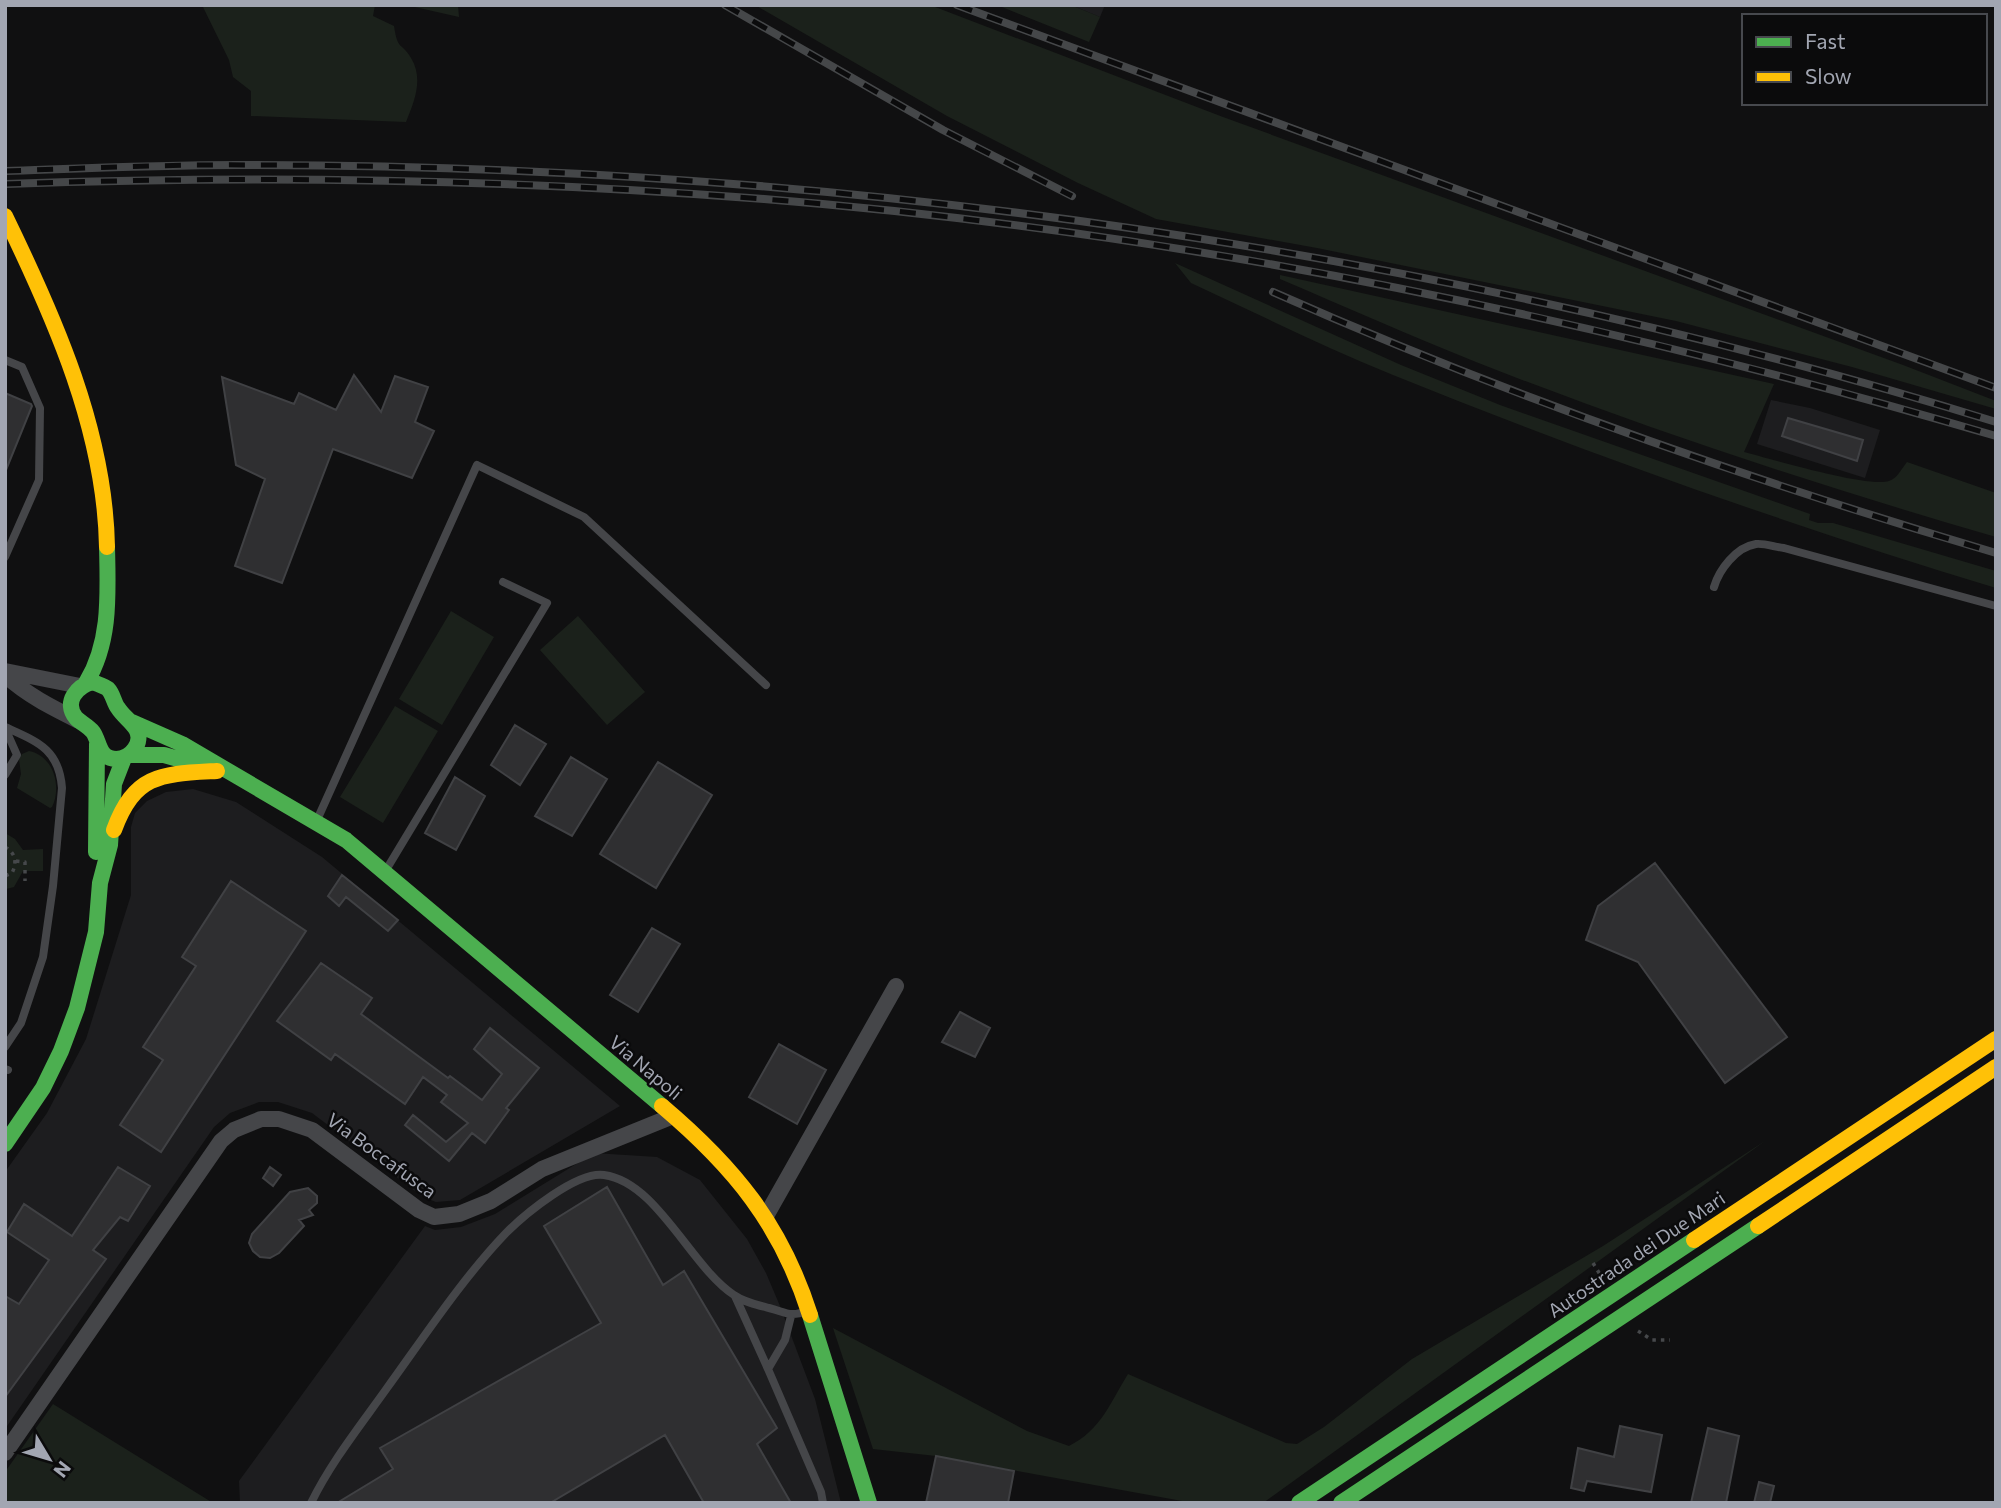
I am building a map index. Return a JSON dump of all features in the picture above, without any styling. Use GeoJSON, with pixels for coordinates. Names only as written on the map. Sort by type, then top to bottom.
{"type":"FeatureCollection","features":[{"type":"Feature","properties":{"kind":"main road"},"geometry":{"type":"LineString","coordinates":[[5,216],[63,342],[89,430],[105,511],[107,623],[113,701]]}},
{"type":"Feature","properties":{"kind":"main road"},"geometry":{"type":"LineString","coordinates":[[107,623],[95,671],[72,696],[71,703],[75,716],[92,730],[100,750],[110,758],[127,757]]}},
{"type":"Feature","properties":{"kind":"main road"},"geometry":{"type":"LineString","coordinates":[[83,684],[93,682],[107,688],[118,710],[132,722],[139,735],[138,742],[127,757],[114,784],[110,845]]}},
{"type":"Feature","properties":{"kind":"main road","name":"Via Napoli"},"geometry":{"type":"LineString","coordinates":[[132,722],[182,744],[346,840],[673,1116],[716,1157],[766,1216],[786,1251],[808,1311],[869,1503]]}},
{"type":"Feature","properties":{"kind":"main road"},"geometry":{"type":"LineString","coordinates":[[97,744],[95,841],[100,883]]}},
{"type":"Feature","properties":{"kind":"main road","name":"Via Napoli"},"geometry":{"type":"LineString","coordinates":[[127,757],[143,752],[171,755],[243,780]]}},
{"type":"Feature","properties":{"kind":"main road"},"geometry":{"type":"LineString","coordinates":[[5,1144],[43,1088],[77,1008],[96,932],[100,883],[119,813],[129,795],[142,784],[166,774],[217,771]]}},
{"type":"Feature","properties":{"kind":"main road","name":"Autostrada dei Due Mari"},"geometry":{"type":"LineString","coordinates":[[1299,1503],[1996,1039]]}},
{"type":"Feature","properties":{"kind":"main road"},"geometry":{"type":"LineString","coordinates":[[1341,1503],[1996,1067]]}},
{"type":"Feature","properties":{"kind":"street"},"geometry":{"type":"LineString","coordinates":[[5,673],[83,684]]}},
{"type":"Feature","properties":{"kind":"street"},"geometry":{"type":"LineString","coordinates":[[5,673],[17,687],[44,704],[79,720]]}},
{"type":"Feature","properties":{"kind":"street"},"geometry":{"type":"LineString","coordinates":[[766,1216],[896,986]]}},
{"type":"Feature","properties":{"kind":"street","name":"Via Boccafusca"},"geometry":{"type":"LineString","coordinates":[[5,1453],[221,1142],[234,1130],[261,1119],[279,1119],[312,1130],[419,1210],[434,1217],[459,1214],[491,1201],[542,1169],[673,1116]]}},
{"type":"Feature","properties":{"kind":"lane"},"geometry":{"type":"LineString","coordinates":[[5,360],[22,367],[40,408],[39,480],[5,557]]}},
{"type":"Feature","properties":{"kind":"lane"},"geometry":{"type":"LineString","coordinates":[[316,822],[477,465],[584,517],[766,685]]}},
{"type":"Feature","properties":{"kind":"lane"},"geometry":{"type":"LineString","coordinates":[[1714,587],[1718,576],[1734,556],[1754,544],[1784,548],[1996,606]]}},
{"type":"Feature","properties":{"kind":"lane"},"geometry":{"type":"LineString","coordinates":[[384,873],[547,603],[503,582]]}},
{"type":"Feature","properties":{"kind":"lane"},"geometry":{"type":"LineString","coordinates":[[5,727],[17,755],[5,775]]}},
{"type":"Feature","properties":{"kind":"lane"},"geometry":{"type":"LineString","coordinates":[[5,727],[34,740],[52,754],[61,774],[62,788],[43,957],[21,1023],[6,1043]]}},
{"type":"Feature","properties":{"kind":"lane"},"geometry":{"type":"LineString","coordinates":[[311,1503],[323,1479],[414,1350],[507,1232],[548,1199],[582,1178],[601,1174],[616,1178],[647,1199],[712,1277],[735,1296],[791,1316],[808,1311]]}},
{"type":"Feature","properties":{"kind":"lane"},"geometry":{"type":"LineString","coordinates":[[735,1296],[821,1492],[823,1503]]}},
{"type":"Feature","properties":{"kind":"lane"},"geometry":{"type":"LineString","coordinates":[[768,1369],[785,1340],[791,1316]]}},
{"type":"Feature","properties":{"kind":"path"},"geometry":{"type":"LineString","coordinates":[[5,847],[16,861],[12,873],[5,876]]}},
{"type":"Feature","properties":{"kind":"path"},"geometry":{"type":"LineString","coordinates":[[16,861],[25,862],[25,881]]}},
{"type":"Feature","properties":{"kind":"path"},"geometry":{"type":"LineString","coordinates":[[1593,1263],[1603,1278]]}},
{"type":"Feature","properties":{"kind":"path"},"geometry":{"type":"LineString","coordinates":[[1638,1331],[1651,1340],[1670,1340]]}},
{"type":"Feature","properties":{"kind":"shaded area"},"geometry":{"type":"Polygon","coordinates":[[[202,5],[375,5],[373,16],[394,26],[398,43],[415,66],[416,90],[406,122],[251,116],[251,91],[233,77],[229,60],[202,5]]]}},
{"type":"Feature","properties":{"kind":"shaded area"},"geometry":{"type":"Polygon","coordinates":[[[406,5],[458,5],[459,17],[406,5]]]}},
{"type":"Feature","properties":{"kind":"shaded area"},"geometry":{"type":"Polygon","coordinates":[[[755,5],[930,5],[1223,117],[1903,365],[1996,401],[1996,409],[1852,367],[1676,321],[1317,248],[1156,219],[1078,183],[947,116],[755,5]]]}},
{"type":"Feature","properties":{"kind":"shaded area"},"geometry":{"type":"Polygon","coordinates":[[[997,5],[1071,5],[1100,17],[1089,42],[997,5]]]}},
{"type":"Feature","properties":{"kind":"shaded area"},"geometry":{"type":"Polygon","coordinates":[[[1071,5],[1105,5],[1100,17],[1071,5]]]}},
{"type":"Feature","properties":{"kind":"shaded area"},"geometry":{"type":"Polygon","coordinates":[[[1175,263],[1401,365],[1500,405],[1810,514],[1809,520],[1833,523],[1996,571],[1996,588],[1692,488],[1467,405],[1342,353],[1191,283],[1175,263]]]}},
{"type":"Feature","properties":{"kind":"shaded area"},"geometry":{"type":"Polygon","coordinates":[[[1280,275],[1774,384],[1744,452],[1819,472],[1878,482],[1892,480],[1907,462],[1996,493],[1996,537],[1799,477],[1604,410],[1427,342],[1280,279],[1280,275]]]}},
{"type":"Feature","properties":{"kind":"shaded area"},"geometry":{"type":"Polygon","coordinates":[[[1771,400],[1810,408],[1880,430],[1865,478],[1757,444],[1771,400]]]}},
{"type":"Feature","properties":{"kind":"shaded area"},"geometry":{"type":"Polygon","coordinates":[[[451,611],[494,637],[442,725],[399,699],[451,611]]]}},
{"type":"Feature","properties":{"kind":"shaded area"},"geometry":{"type":"Polygon","coordinates":[[[578,616],[645,692],[607,725],[540,650],[578,616]]]}},
{"type":"Feature","properties":{"kind":"shaded area"},"geometry":{"type":"Polygon","coordinates":[[[395,706],[438,731],[383,823],[340,797],[395,706]]]}},
{"type":"Feature","properties":{"kind":"shaded area"},"geometry":{"type":"Polygon","coordinates":[[[29,751],[45,759],[54,773],[56,791],[50,808],[17,788],[21,774],[19,759],[29,751]]]}},
{"type":"Feature","properties":{"kind":"shaded area"},"geometry":{"type":"Polygon","coordinates":[[[193,789],[236,802],[322,857],[620,1106],[460,1200],[436,1202],[423,1197],[312,1113],[278,1102],[259,1102],[230,1113],[214,1127],[5,1429],[5,1172],[47,1113],[86,1039],[131,895],[131,827],[135,813],[147,801],[166,792],[193,789]]]}},
{"type":"Feature","properties":{"kind":"shaded area"},"geometry":{"type":"Polygon","coordinates":[[[5,833],[15,839],[23,850],[43,849],[43,871],[23,871],[14,887],[6,889],[5,833]]]}},
{"type":"Feature","properties":{"kind":"shaded area"},"geometry":{"type":"Polygon","coordinates":[[[1765,1141],[1263,1503],[1183,1503],[936,1456],[873,1449],[833,1328],[1027,1431],[1069,1446],[1097,1424],[1128,1374],[1286,1443],[1297,1444],[1324,1427],[1412,1359],[1603,1246],[1765,1141]]]}},
{"type":"Feature","properties":{"kind":"shaded area"},"geometry":{"type":"Polygon","coordinates":[[[594,1153],[657,1157],[700,1180],[747,1239],[766,1273],[815,1399],[841,1503],[240,1503],[239,1481],[425,1226],[435,1230],[461,1227],[495,1214],[594,1153]]]}},
{"type":"Feature","properties":{"kind":"shaded area"},"geometry":{"type":"Polygon","coordinates":[[[53,1404],[213,1503],[5,1503],[5,1472],[53,1404]]]}},
{"type":"Feature","properties":{"kind":"building"},"geometry":{"type":"Polygon","coordinates":[[[354,375],[381,412],[395,376],[428,387],[415,422],[434,431],[412,478],[333,449],[282,583],[235,566],[265,479],[236,465],[222,377],[294,404],[299,393],[336,410],[354,375]]]}},
{"type":"Feature","properties":{"kind":"building"},"geometry":{"type":"Polygon","coordinates":[[[5,393],[32,406],[6,470],[5,393]]]}},
{"type":"Feature","properties":{"kind":"building"},"geometry":{"type":"Polygon","coordinates":[[[1788,418],[1863,440],[1857,461],[1782,436],[1788,418]]]}},
{"type":"Feature","properties":{"kind":"building"},"geometry":{"type":"Polygon","coordinates":[[[515,725],[546,744],[520,785],[491,765],[515,725]]]}},
{"type":"Feature","properties":{"kind":"building"},"geometry":{"type":"Polygon","coordinates":[[[571,757],[607,779],[572,836],[535,816],[571,757]]]}},
{"type":"Feature","properties":{"kind":"building"},"geometry":{"type":"Polygon","coordinates":[[[658,762],[712,795],[656,888],[600,854],[658,762]]]}},
{"type":"Feature","properties":{"kind":"building"},"geometry":{"type":"Polygon","coordinates":[[[455,777],[485,796],[456,850],[425,833],[455,777]]]}},
{"type":"Feature","properties":{"kind":"building"},"geometry":{"type":"Polygon","coordinates":[[[1655,863],[1787,1037],[1725,1083],[1638,962],[1586,940],[1598,906],[1655,863]]]}},
{"type":"Feature","properties":{"kind":"building"},"geometry":{"type":"Polygon","coordinates":[[[342,875],[398,920],[388,931],[346,897],[339,906],[328,896],[342,875]]]}},
{"type":"Feature","properties":{"kind":"building"},"geometry":{"type":"Polygon","coordinates":[[[231,881],[306,931],[161,1152],[120,1125],[163,1060],[143,1047],[196,966],[182,957],[231,881]]]}},
{"type":"Feature","properties":{"kind":"building"},"geometry":{"type":"Polygon","coordinates":[[[652,928],[680,944],[638,1012],[610,995],[652,928]]]}},
{"type":"Feature","properties":{"kind":"building"},"geometry":{"type":"Polygon","coordinates":[[[321,963],[372,998],[361,1014],[482,1100],[502,1074],[474,1049],[490,1028],[539,1068],[506,1108],[509,1110],[485,1143],[472,1133],[449,1161],[405,1125],[413,1115],[446,1142],[468,1123],[441,1102],[447,1095],[423,1077],[405,1104],[335,1054],[331,1060],[277,1021],[321,963]]]}},
{"type":"Feature","properties":{"kind":"building"},"geometry":{"type":"Polygon","coordinates":[[[960,1012],[990,1028],[975,1057],[942,1042],[960,1012]]]}},
{"type":"Feature","properties":{"kind":"building"},"geometry":{"type":"Polygon","coordinates":[[[779,1044],[826,1070],[797,1124],[749,1097],[779,1044]]]}},
{"type":"Feature","properties":{"kind":"building"},"geometry":{"type":"Polygon","coordinates":[[[118,1167],[150,1186],[128,1221],[120,1217],[93,1250],[106,1259],[5,1397],[5,1296],[19,1304],[49,1260],[7,1232],[24,1204],[72,1236],[118,1167]]]}},
{"type":"Feature","properties":{"kind":"building"},"geometry":{"type":"Polygon","coordinates":[[[270,1167],[281,1175],[273,1186],[263,1178],[270,1167]]]}},
{"type":"Feature","properties":{"kind":"building"},"geometry":{"type":"Polygon","coordinates":[[[607,1187],[663,1285],[684,1271],[777,1428],[757,1444],[791,1503],[704,1503],[665,1435],[550,1503],[337,1503],[393,1469],[380,1448],[601,1323],[544,1226],[607,1187]]]}},
{"type":"Feature","properties":{"kind":"building"},"geometry":{"type":"Polygon","coordinates":[[[308,1188],[317,1196],[317,1203],[309,1210],[313,1215],[299,1220],[304,1226],[279,1253],[270,1258],[260,1257],[249,1243],[252,1234],[290,1192],[308,1188]]]}},
{"type":"Feature","properties":{"kind":"building"},"geometry":{"type":"Polygon","coordinates":[[[1620,1426],[1662,1435],[1651,1492],[1587,1481],[1584,1491],[1571,1488],[1578,1448],[1614,1457],[1620,1426]]]}},
{"type":"Feature","properties":{"kind":"building"},"geometry":{"type":"Polygon","coordinates":[[[1708,1428],[1739,1436],[1726,1503],[1691,1503],[1708,1428]]]}},
{"type":"Feature","properties":{"kind":"building"},"geometry":{"type":"Polygon","coordinates":[[[936,1456],[1014,1471],[1008,1503],[926,1503],[936,1456]]]}},
{"type":"Feature","properties":{"kind":"building"},"geometry":{"type":"Polygon","coordinates":[[[1759,1482],[1774,1486],[1770,1503],[1754,1503],[1759,1482]]]}},
{"type":"Feature","properties":{"kind":"railway"},"geometry":{"type":"LineString","coordinates":[[725,5],[943,130],[1072,196]]}},
{"type":"Feature","properties":{"kind":"railway"},"geometry":{"type":"LineString","coordinates":[[957,5],[1996,388]]}},
{"type":"Feature","properties":{"kind":"railway"},"geometry":{"type":"LineString","coordinates":[[5,171],[226,165],[477,169],[697,181],[917,201],[1137,229],[1355,265],[1571,309],[1785,361],[1996,422]]}},
{"type":"Feature","properties":{"kind":"railway"},"geometry":{"type":"LineString","coordinates":[[5,184],[290,180],[574,187],[764,199],[1076,233],[1232,257],[1540,318],[1845,393],[1996,436]]}},
{"type":"Feature","properties":{"kind":"railway"},"geometry":{"type":"LineString","coordinates":[[1273,292],[1450,366],[1630,434],[1812,496],[1996,553]]}},
{"type":"Feature","properties":{"kind":"traffic: fast"},"geometry":{"type":"LineString","coordinates":[[86,683],[100,651],[104,634],[107,547]]}},
{"type":"Feature","properties":{"kind":"traffic: fast"},"geometry":{"type":"LineString","coordinates":[[93,682],[108,689],[122,714],[138,734],[135,749],[127,756],[116,759],[106,756],[93,732],[72,712],[71,701],[77,691],[93,682]]}},
{"type":"Feature","properties":{"kind":"traffic: fast"},"geometry":{"type":"LineString","coordinates":[[132,722],[182,744],[346,840],[662,1106]]}},
{"type":"Feature","properties":{"kind":"traffic: fast"},"geometry":{"type":"LineString","coordinates":[[96,852],[97,744]]}},
{"type":"Feature","properties":{"kind":"traffic: fast"},"geometry":{"type":"LineString","coordinates":[[130,755],[164,755],[196,764]]}},
{"type":"Feature","properties":{"kind":"traffic: fast"},"geometry":{"type":"LineString","coordinates":[[5,1144],[43,1088],[77,1008],[96,932],[100,883],[110,845],[114,784],[124,758]]}},
{"type":"Feature","properties":{"kind":"traffic: fast"},"geometry":{"type":"LineString","coordinates":[[1341,1503],[1758,1226]]}},
{"type":"Feature","properties":{"kind":"traffic: fast"},"geometry":{"type":"LineString","coordinates":[[1299,1503],[1694,1240]]}},
{"type":"Feature","properties":{"kind":"traffic: fast"},"geometry":{"type":"LineString","coordinates":[[810,1315],[869,1503]]}},
{"type":"Feature","properties":{"kind":"traffic: slow"},"geometry":{"type":"LineString","coordinates":[[5,216],[59,335],[87,418],[104,504],[107,547]]}},
{"type":"Feature","properties":{"kind":"traffic: slow"},"geometry":{"type":"LineString","coordinates":[[114,830],[131,797],[153,780],[181,773],[217,771]]}},
{"type":"Feature","properties":{"kind":"traffic: slow"},"geometry":{"type":"LineString","coordinates":[[1694,1240],[1996,1039]]}},
{"type":"Feature","properties":{"kind":"traffic: slow"},"geometry":{"type":"LineString","coordinates":[[1758,1226],[1996,1067]]}},
{"type":"Feature","properties":{"kind":"traffic: slow"},"geometry":{"type":"LineString","coordinates":[[662,1106],[711,1152],[752,1199],[785,1253],[810,1315]]}}]}
